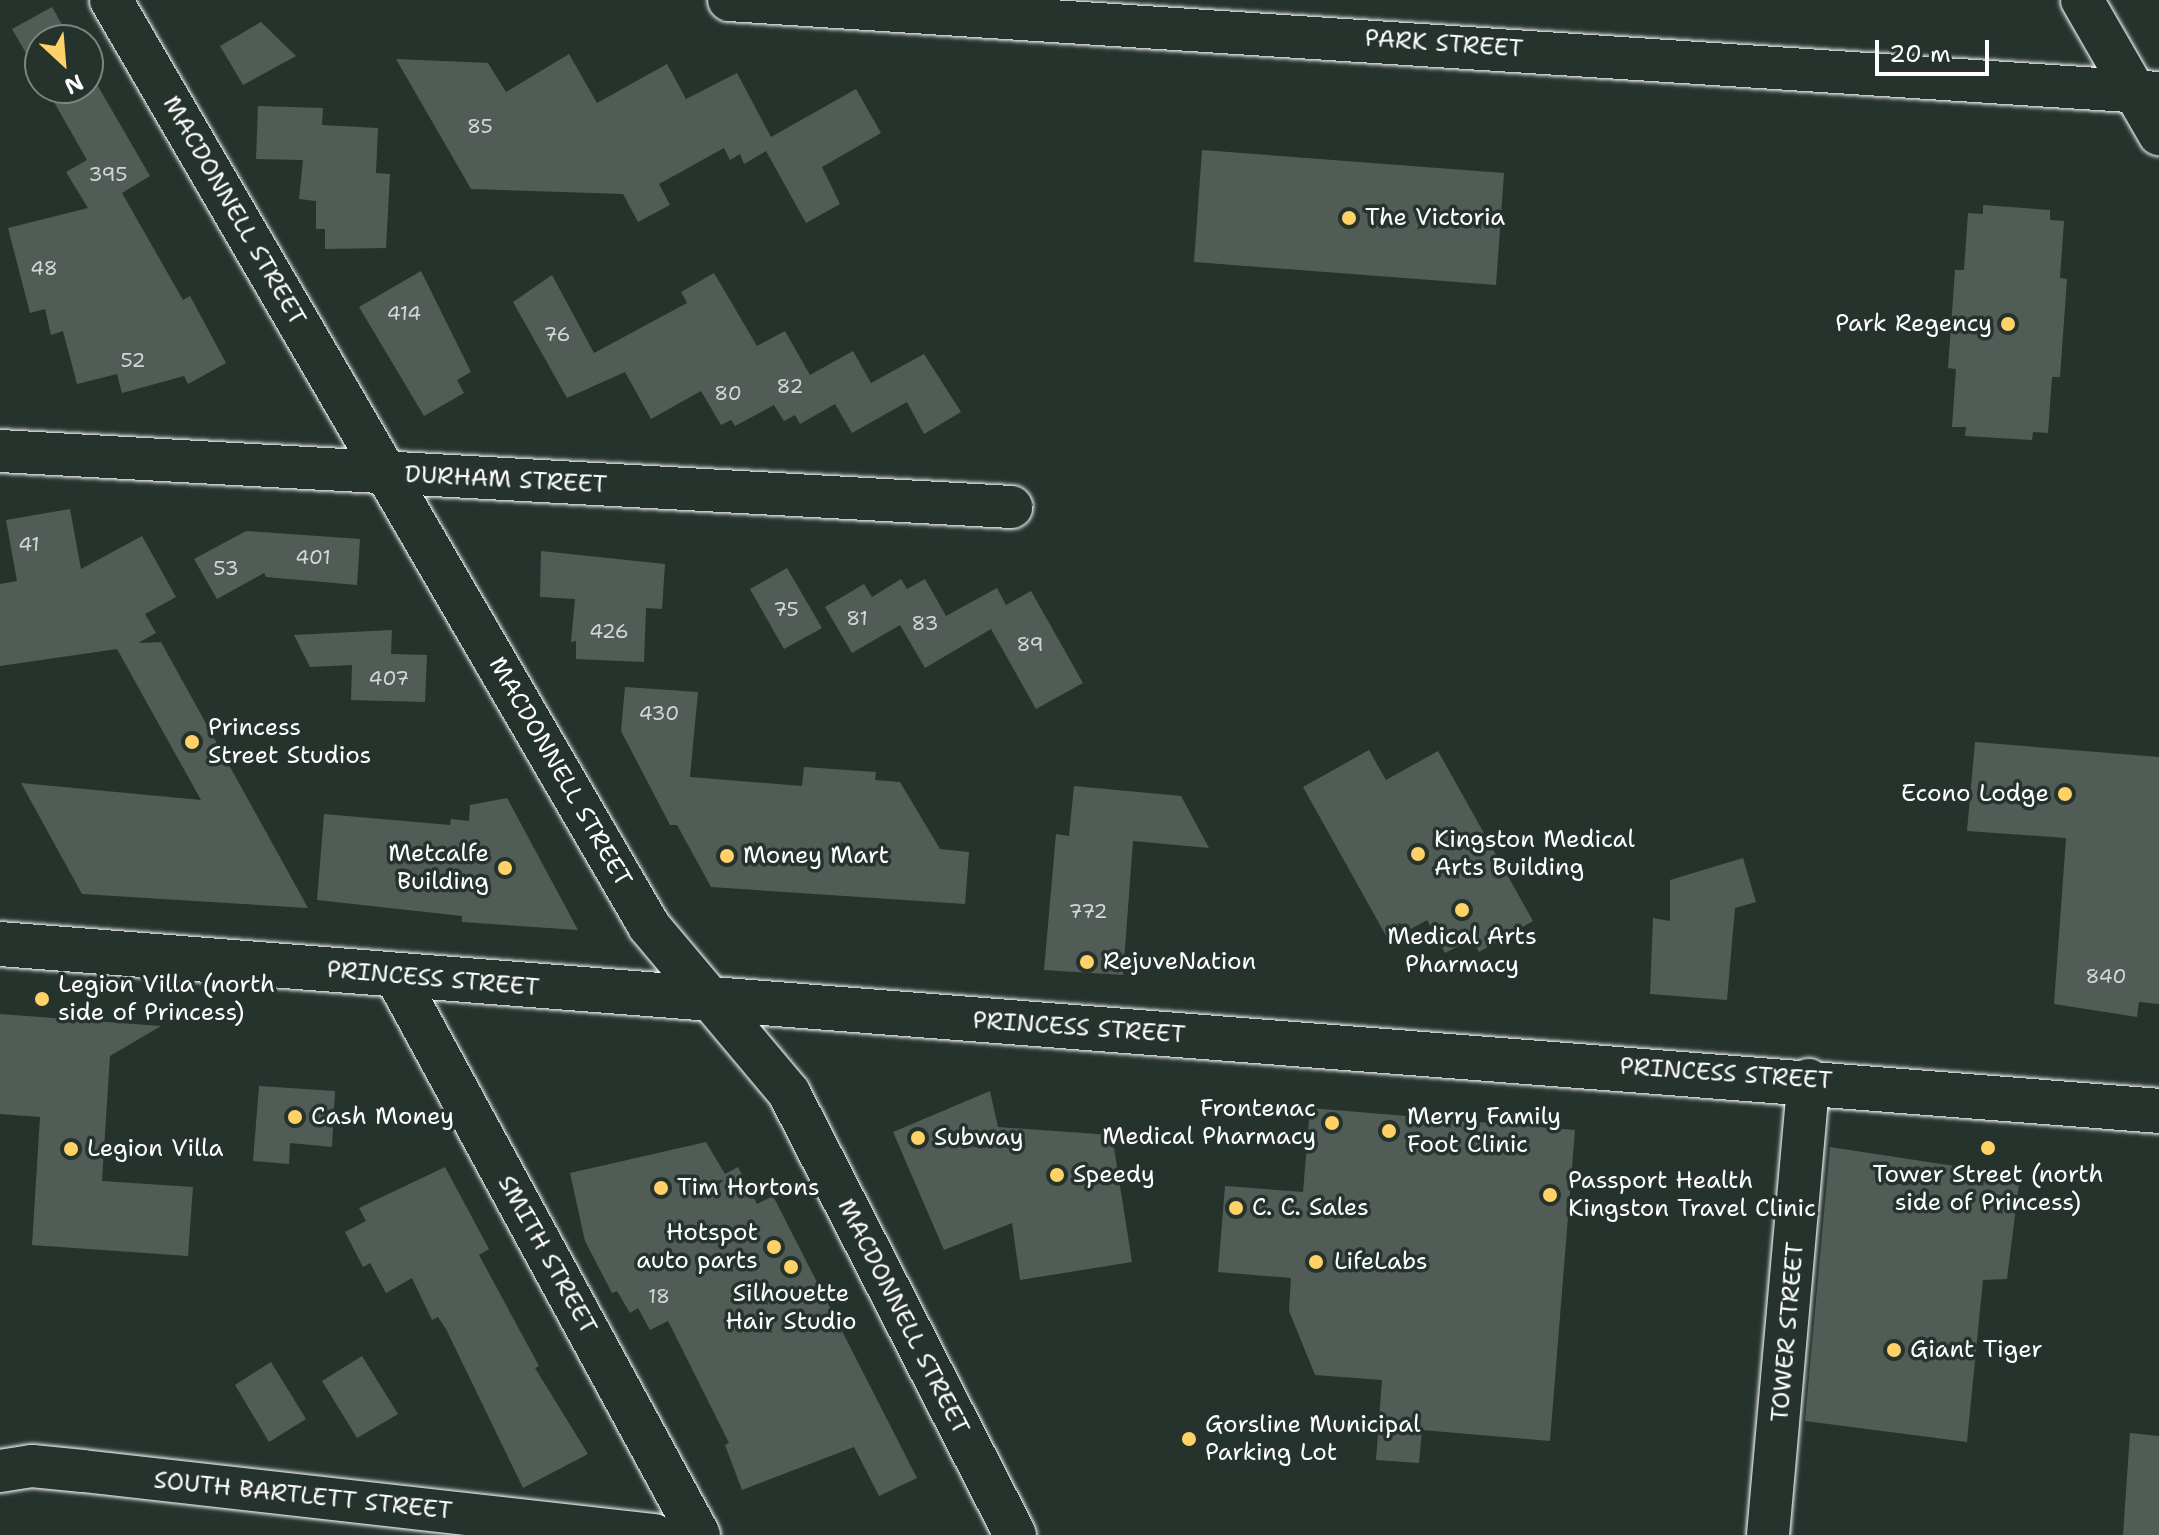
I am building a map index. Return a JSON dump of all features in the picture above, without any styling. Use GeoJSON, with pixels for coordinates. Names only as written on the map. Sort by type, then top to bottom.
{"type":"FeatureCollection","features":[{"type":"Feature","properties":{"kind":"main road","name":"PRINCESS STREET"},"geometry":{"type":"LineString","coordinates":[[0,944],[715,1002],[1809,1080],[2159,1111]]}},
{"type":"Feature","properties":{"kind":"street","name":"MACDONNELL STREET"},"geometry":{"type":"LineString","coordinates":[[111,0],[649,926],[789,1093],[1015,1535]]}},
{"type":"Feature","properties":{"kind":"street","name":"PARK STREET"},"geometry":{"type":"LineString","coordinates":[[729,0],[1055,10],[2147,93]]}},
{"type":"Feature","properties":{"kind":"street"},"geometry":{"type":"LineString","coordinates":[[2082,0],[2147,93],[2159,134]]}},
{"type":"Feature","properties":{"kind":"street","name":"DURHAM STREET"},"geometry":{"type":"LineString","coordinates":[[0,451],[1011,507]]}},
{"type":"Feature","properties":{"kind":"street","name":"SMITH STREET"},"geometry":{"type":"LineString","coordinates":[[395,975],[699,1535]]}},
{"type":"Feature","properties":{"kind":"street","name":"TOWER STREET"},"geometry":{"type":"LineString","coordinates":[[1768,1535],[1809,1080]]}},
{"type":"Feature","properties":{"kind":"street","name":"SOUTH BARTLETT STREET"},"geometry":{"type":"LineString","coordinates":[[0,1471],[14,1466],[57,1469],[654,1535]]}},
{"type":"Feature","properties":{"kind":"building"},"geometry":{"type":"Polygon","coordinates":[[[52,7],[62,24],[24,24],[24,50],[12,29],[52,7]]]}},
{"type":"Feature","properties":{"kind":"building"},"geometry":{"type":"Polygon","coordinates":[[[261,22],[296,56],[243,85],[220,46],[261,22]]]}},
{"type":"Feature","properties":{"kind":"building"},"geometry":{"type":"Polygon","coordinates":[[[569,54],[597,103],[667,64],[686,99],[737,73],[771,137],[856,89],[881,133],[822,167],[840,204],[806,223],[766,151],[744,164],[740,154],[730,160],[724,148],[659,184],[670,205],[638,222],[623,194],[471,189],[396,59],[488,63],[506,92],[569,54]]]}},
{"type":"Feature","properties":{"kind":"building"},"geometry":{"type":"Polygon","coordinates":[[[104,97],[150,176],[122,193],[183,300],[190,296],[226,363],[188,384],[184,376],[122,393],[117,374],[77,384],[63,331],[51,335],[45,309],[30,313],[8,228],[88,208],[66,172],[87,160],[55,104],[104,104],[104,97]]]}},
{"type":"Feature","properties":{"kind":"building"},"geometry":{"type":"Polygon","coordinates":[[[258,106],[323,108],[322,125],[378,128],[376,173],[390,174],[386,248],[325,249],[325,229],[316,229],[316,201],[299,199],[303,160],[256,159],[258,106]]]}},
{"type":"Feature","properties":{"kind":"building","name":"The Victoria"},"geometry":{"type":"Polygon","coordinates":[[[1202,150],[1504,173],[1496,285],[1194,262],[1202,150]]]}},
{"type":"Feature","properties":{"kind":"building","name":"Park Regency"},"geometry":{"type":"Polygon","coordinates":[[[1983,205],[2050,210],[2050,220],[2064,221],[2060,278],[2067,279],[2060,377],[2052,377],[2048,433],[2033,432],[2032,440],[1965,436],[1966,427],[1952,427],[1956,369],[1948,368],[1955,270],[1964,270],[1968,213],[1983,214],[1983,205]]]}},
{"type":"Feature","properties":{"kind":"building"},"geometry":{"type":"Polygon","coordinates":[[[421,271],[471,372],[457,380],[464,393],[424,416],[359,307],[421,271]]]}},
{"type":"Feature","properties":{"kind":"building"},"geometry":{"type":"Polygon","coordinates":[[[714,273],[757,346],[785,331],[810,375],[853,351],[871,383],[924,354],[961,412],[924,434],[907,402],[852,433],[835,404],[800,424],[795,415],[784,421],[774,405],[735,426],[731,420],[721,425],[701,391],[651,419],[625,372],[567,398],[513,302],[552,275],[594,353],[687,303],[681,292],[714,273]]]}},
{"type":"Feature","properties":{"kind":"building","name":"Princess Street Studios"},"geometry":{"type":"Polygon","coordinates":[[[70,509],[81,569],[142,536],[176,597],[145,614],[156,633],[138,643],[161,642],[308,908],[82,894],[21,783],[201,800],[117,649],[0,666],[0,584],[17,581],[6,520],[70,509]]]}},
{"type":"Feature","properties":{"kind":"building"},"geometry":{"type":"Polygon","coordinates":[[[246,531],[360,539],[357,585],[266,577],[264,573],[217,599],[194,559],[246,531]]]}},
{"type":"Feature","properties":{"kind":"building"},"geometry":{"type":"Polygon","coordinates":[[[541,551],[665,564],[662,609],[646,608],[644,662],[576,659],[576,641],[571,642],[575,599],[540,597],[541,551]]]}},
{"type":"Feature","properties":{"kind":"building"},"geometry":{"type":"Polygon","coordinates":[[[787,568],[822,628],[784,649],[750,589],[787,568]]]}},
{"type":"Feature","properties":{"kind":"building"},"geometry":{"type":"Polygon","coordinates":[[[901,579],[907,589],[925,579],[946,616],[997,588],[1006,605],[1031,591],[1083,683],[1036,709],[991,629],[925,668],[900,625],[852,653],[825,607],[864,584],[872,597],[901,579]]]}},
{"type":"Feature","properties":{"kind":"building"},"geometry":{"type":"Polygon","coordinates":[[[392,630],[391,654],[427,655],[425,702],[351,700],[352,665],[310,667],[294,635],[392,630]]]}},
{"type":"Feature","properties":{"kind":"building"},"geometry":{"type":"Polygon","coordinates":[[[625,687],[698,692],[690,777],[802,786],[804,767],[876,772],[875,780],[900,782],[940,849],[969,852],[965,904],[711,887],[677,825],[670,825],[621,731],[625,687]]]}},
{"type":"Feature","properties":{"kind":"building"},"geometry":{"type":"Polygon","coordinates":[[[1975,742],[2159,757],[2159,1004],[2139,1002],[2137,1017],[2054,1004],[2066,838],[1967,831],[1975,742]]]}},
{"type":"Feature","properties":{"kind":"building","name":"Kingston Medical Arts Building"},"geometry":{"type":"Polygon","coordinates":[[[1369,750],[1386,780],[1438,751],[1533,921],[1479,952],[1472,939],[1445,953],[1427,920],[1389,941],[1303,787],[1369,750]]]}},
{"type":"Feature","properties":{"kind":"building"},"geometry":{"type":"Polygon","coordinates":[[[1074,786],[1181,796],[1209,848],[1133,841],[1123,975],[1044,970],[1056,834],[1069,836],[1074,786]]]}},
{"type":"Feature","properties":{"kind":"building"},"geometry":{"type":"Polygon","coordinates":[[[507,798],[578,930],[462,922],[462,916],[317,900],[324,814],[450,825],[451,819],[469,821],[470,805],[507,798]]]}},
{"type":"Feature","properties":{"kind":"building"},"geometry":{"type":"Polygon","coordinates":[[[1743,858],[1756,902],[1735,908],[1727,1000],[1650,994],[1653,918],[1670,921],[1670,880],[1743,858]]]}},
{"type":"Feature","properties":{"kind":"building","name":"Legion Villa"},"geometry":{"type":"Polygon","coordinates":[[[0,1014],[161,1026],[110,1056],[102,1181],[193,1187],[188,1256],[32,1245],[40,1117],[0,1114],[0,1014]]]}},
{"type":"Feature","properties":{"kind":"building","name":"Cash Money"},"geometry":{"type":"Polygon","coordinates":[[[259,1086],[335,1091],[332,1147],[290,1143],[289,1164],[253,1161],[259,1086]]]}},
{"type":"Feature","properties":{"kind":"building"},"geometry":{"type":"Polygon","coordinates":[[[990,1091],[998,1127],[1112,1135],[1132,1262],[1020,1280],[1012,1223],[944,1250],[893,1132],[990,1091]]]}},
{"type":"Feature","properties":{"kind":"building"},"geometry":{"type":"Polygon","coordinates":[[[1310,1108],[1575,1130],[1550,1441],[1422,1430],[1419,1463],[1376,1460],[1382,1380],[1315,1375],[1289,1311],[1291,1278],[1218,1272],[1225,1186],[1303,1192],[1310,1108]]]}},
{"type":"Feature","properties":{"kind":"building"},"geometry":{"type":"Polygon","coordinates":[[[706,1142],[725,1174],[738,1167],[757,1204],[773,1196],[917,1478],[879,1496],[854,1447],[742,1490],[725,1445],[729,1443],[668,1321],[650,1330],[638,1308],[630,1313],[617,1291],[612,1293],[585,1241],[570,1173],[706,1142]]]}},
{"type":"Feature","properties":{"kind":"building","name":"Giant Tiger"},"geometry":{"type":"Polygon","coordinates":[[[1830,1147],[2020,1176],[2007,1279],[1983,1280],[1967,1442],[1805,1421],[1830,1147]]]}},
{"type":"Feature","properties":{"kind":"building"},"geometry":{"type":"Polygon","coordinates":[[[445,1167],[489,1249],[479,1255],[539,1366],[535,1368],[588,1454],[523,1488],[446,1329],[438,1317],[432,1320],[412,1278],[386,1293],[370,1263],[363,1267],[345,1232],[366,1221],[359,1208],[445,1167]]]}},
{"type":"Feature","properties":{"kind":"building"},"geometry":{"type":"Polygon","coordinates":[[[362,1356],[398,1414],[357,1438],[322,1381],[362,1356]]]}},
{"type":"Feature","properties":{"kind":"building"},"geometry":{"type":"Polygon","coordinates":[[[271,1362],[306,1419],[269,1442],[235,1385],[271,1362]]]}},
{"type":"Feature","properties":{"kind":"building"},"geometry":{"type":"Polygon","coordinates":[[[2130,1433],[2159,1436],[2159,1535],[2123,1535],[2130,1433]]]}},
{"type":"Feature","properties":{"kind":"place","name":"The Victoria"},"geometry":{"type":"Point","coordinates":[1349,218]}},
{"type":"Feature","properties":{"kind":"place","name":"Park Regency"},"geometry":{"type":"Point","coordinates":[2008,324]}},
{"type":"Feature","properties":{"kind":"place","name":"Princess Street Studios"},"geometry":{"type":"Point","coordinates":[192,742]}},
{"type":"Feature","properties":{"kind":"place","name":"Econo Lodge"},"geometry":{"type":"Point","coordinates":[2065,794]}},
{"type":"Feature","properties":{"kind":"place","name":"Kingston Medical Arts Building"},"geometry":{"type":"Point","coordinates":[1418,854]}},
{"type":"Feature","properties":{"kind":"place","name":"Money Mart"},"geometry":{"type":"Point","coordinates":[727,856]}},
{"type":"Feature","properties":{"kind":"place","name":"Metcalfe Building"},"geometry":{"type":"Point","coordinates":[505,868]}},
{"type":"Feature","properties":{"kind":"place","name":"Medical Arts Pharmacy"},"geometry":{"type":"Point","coordinates":[1462,910]}},
{"type":"Feature","properties":{"kind":"place","name":"RejuveNation"},"geometry":{"type":"Point","coordinates":[1087,962]}},
{"type":"Feature","properties":{"kind":"place","name":"Legion Villa (north side of Princess)"},"geometry":{"type":"Point","coordinates":[42,999]}},
{"type":"Feature","properties":{"kind":"place","name":"Cash Money"},"geometry":{"type":"Point","coordinates":[295,1117]}},
{"type":"Feature","properties":{"kind":"place","name":"Frontenac Medical Pharmacy"},"geometry":{"type":"Point","coordinates":[1332,1123]}},
{"type":"Feature","properties":{"kind":"place","name":"Merry Family Foot Clinic"},"geometry":{"type":"Point","coordinates":[1389,1131]}},
{"type":"Feature","properties":{"kind":"place","name":"Subway"},"geometry":{"type":"Point","coordinates":[918,1138]}},
{"type":"Feature","properties":{"kind":"place","name":"Tower Street (north side of Princess)"},"geometry":{"type":"Point","coordinates":[1988,1148]}},
{"type":"Feature","properties":{"kind":"place","name":"Legion Villa"},"geometry":{"type":"Point","coordinates":[71,1149]}},
{"type":"Feature","properties":{"kind":"place","name":"Speedy"},"geometry":{"type":"Point","coordinates":[1057,1175]}},
{"type":"Feature","properties":{"kind":"place","name":"Tim Hortons"},"geometry":{"type":"Point","coordinates":[661,1188]}},
{"type":"Feature","properties":{"kind":"place","name":"Passport Health Kingston Travel Clinic"},"geometry":{"type":"Point","coordinates":[1550,1195]}},
{"type":"Feature","properties":{"kind":"place","name":"C. C. Sales"},"geometry":{"type":"Point","coordinates":[1236,1208]}},
{"type":"Feature","properties":{"kind":"place","name":"Hotspot auto parts"},"geometry":{"type":"Point","coordinates":[774,1247]}},
{"type":"Feature","properties":{"kind":"place","name":"LifeLabs"},"geometry":{"type":"Point","coordinates":[1316,1262]}},
{"type":"Feature","properties":{"kind":"place","name":"Silhouette Hair Studio"},"geometry":{"type":"Point","coordinates":[791,1267]}},
{"type":"Feature","properties":{"kind":"place","name":"Giant Tiger"},"geometry":{"type":"Point","coordinates":[1894,1350]}},
{"type":"Feature","properties":{"kind":"place","name":"Gorsline Municipal Parking Lot"},"geometry":{"type":"Point","coordinates":[1189,1439]}}]}
